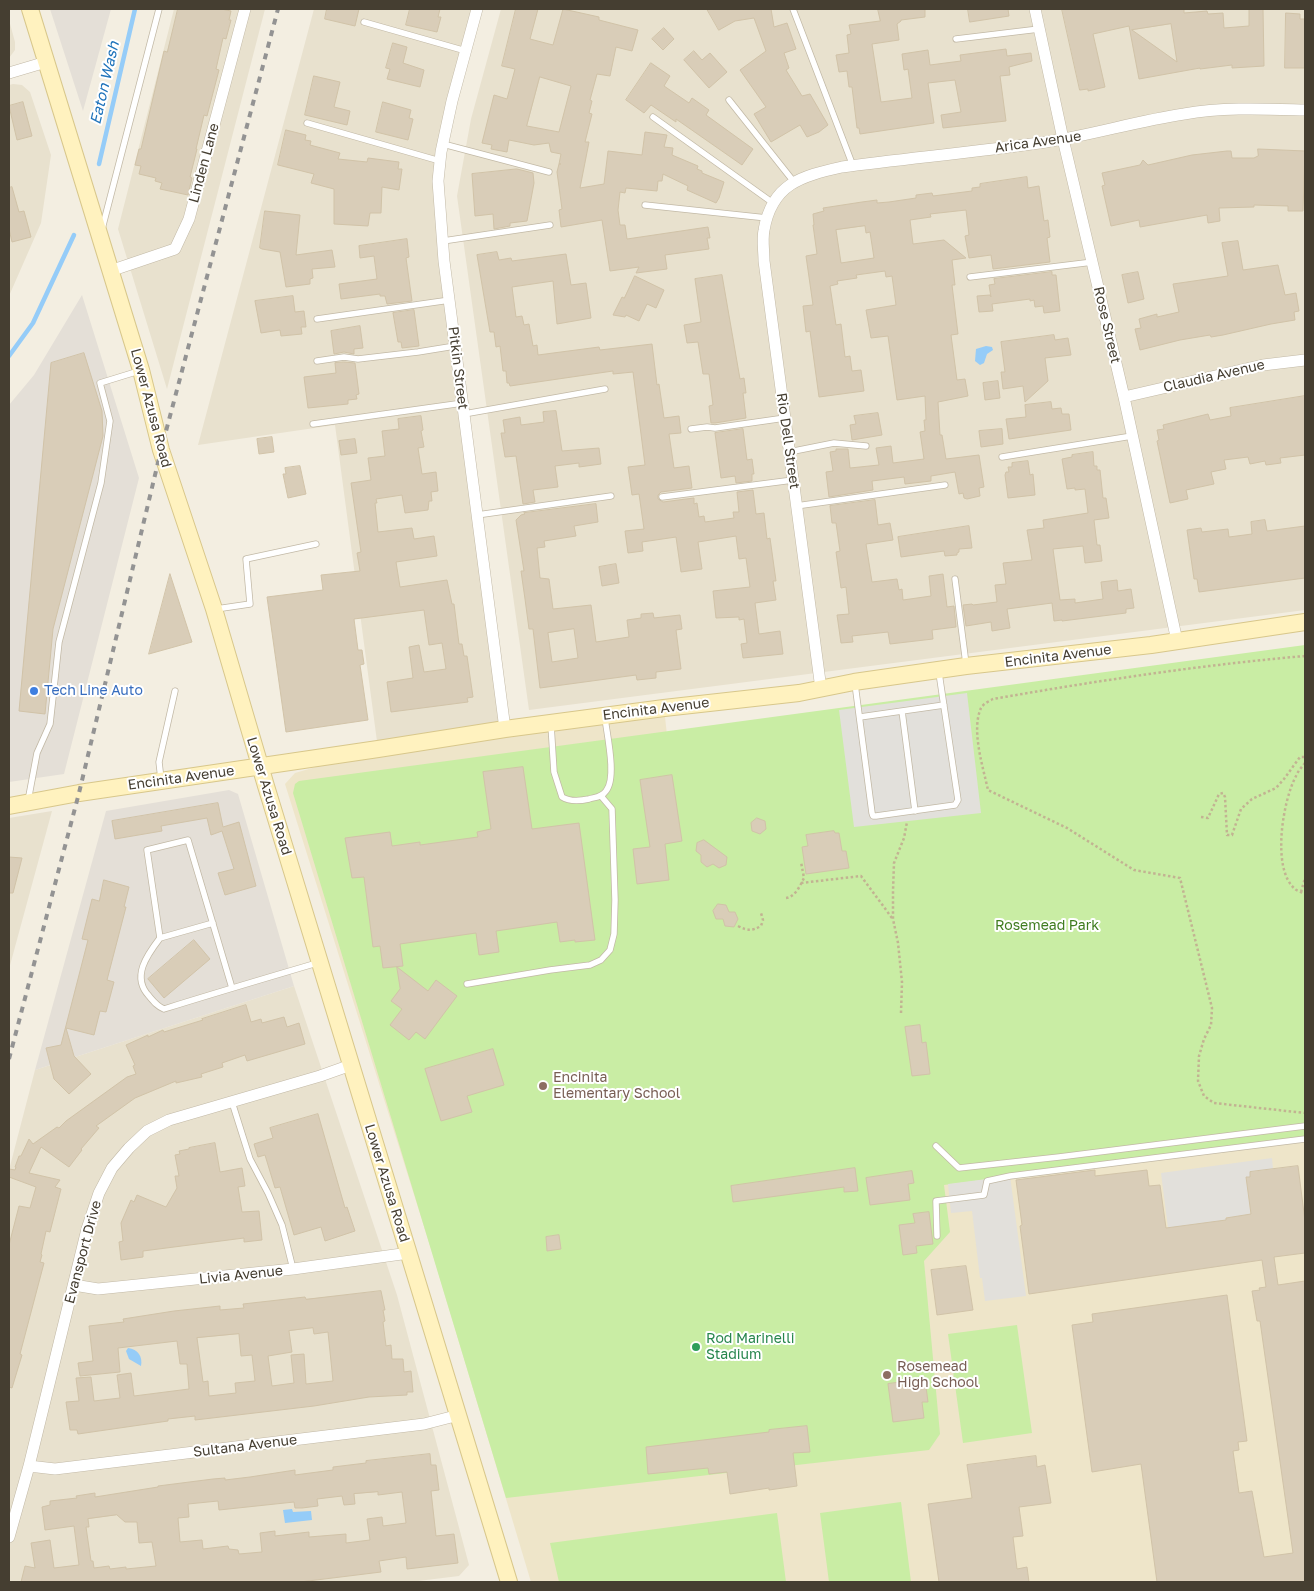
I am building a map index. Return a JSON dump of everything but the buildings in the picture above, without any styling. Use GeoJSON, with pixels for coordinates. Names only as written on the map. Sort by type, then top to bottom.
{"type":"FeatureCollection","features":[{"type":"Feature","properties":{"kind":"main road","name":"Lower Azusa Road"},"geometry":{"type":"LineString","coordinates":[[30,9],[142,370],[161,450],[214,610],[509,1582]]}},
{"type":"Feature","properties":{"kind":"main road","name":"Encinita Avenue"},"geometry":{"type":"LineString","coordinates":[[9,806],[79,793],[505,729],[821,689],[854,682],[966,666],[1177,641],[1305,622]]}},
{"type":"Feature","properties":{"kind":"street","name":"Linden Lane"},"geometry":{"type":"LineString","coordinates":[[110,271],[175,249],[189,220],[245,9]]}},
{"type":"Feature","properties":{"kind":"street","name":"Pitkin Street"},"geometry":{"type":"LineString","coordinates":[[477,9],[443,144],[438,181],[442,241],[505,729]]}},
{"type":"Feature","properties":{"kind":"street","name":"Rose Street"},"geometry":{"type":"LineString","coordinates":[[1035,9],[1063,139],[1124,397],[1177,641]]}},
{"type":"Feature","properties":{"kind":"street"},"geometry":{"type":"LineString","coordinates":[[9,73],[46,62]]}},
{"type":"Feature","properties":{"kind":"street","name":"Arica Avenue"},"geometry":{"type":"LineString","coordinates":[[775,199],[794,182],[817,173],[853,166],[1063,139],[1186,113],[1234,108],[1305,110]]}},
{"type":"Feature","properties":{"kind":"street","name":"Rio Dell Street"},"geometry":{"type":"LineString","coordinates":[[775,199],[769,210],[764,232],[764,262],[821,689]]}},
{"type":"Feature","properties":{"kind":"street","name":"Claudia Avenue"},"geometry":{"type":"LineString","coordinates":[[1124,397],[1263,365],[1305,360]]}},
{"type":"Feature","properties":{"kind":"street","name":"Evansport Drive"},"geometry":{"type":"LineString","coordinates":[[9,1536],[29,1466],[87,1229],[98,1193],[112,1168],[147,1131],[170,1120],[320,1076],[351,1065]]}},
{"type":"Feature","properties":{"kind":"street","name":"Livia Avenue"},"geometry":{"type":"LineString","coordinates":[[74,1285],[98,1290],[293,1269],[409,1253]]}},
{"type":"Feature","properties":{"kind":"street","name":"Sultana Avenue"},"geometry":{"type":"LineString","coordinates":[[29,1466],[55,1469],[65,1468],[424,1424],[459,1415]]}},
{"type":"Feature","properties":{"kind":"lane"},"geometry":{"type":"LineString","coordinates":[[99,232],[159,9]]}},
{"type":"Feature","properties":{"kind":"lane"},"geometry":{"type":"LineString","coordinates":[[793,9],[853,166]]}},
{"type":"Feature","properties":{"kind":"lane"},"geometry":{"type":"LineString","coordinates":[[364,22],[466,51]]}},
{"type":"Feature","properties":{"kind":"lane"},"geometry":{"type":"LineString","coordinates":[[956,39],[1039,29]]}},
{"type":"Feature","properties":{"kind":"lane"},"geometry":{"type":"LineString","coordinates":[[729,100],[794,182]]}},
{"type":"Feature","properties":{"kind":"lane"},"geometry":{"type":"LineString","coordinates":[[653,117],[775,199]]}},
{"type":"Feature","properties":{"kind":"lane"},"geometry":{"type":"LineString","coordinates":[[307,123],[440,161]]}},
{"type":"Feature","properties":{"kind":"lane"},"geometry":{"type":"LineString","coordinates":[[443,144],[549,172]]}},
{"type":"Feature","properties":{"kind":"lane"},"geometry":{"type":"LineString","coordinates":[[645,205],[767,218]]}},
{"type":"Feature","properties":{"kind":"lane"},"geometry":{"type":"LineString","coordinates":[[442,241],[550,225]]}},
{"type":"Feature","properties":{"kind":"lane"},"geometry":{"type":"LineString","coordinates":[[970,277],[1093,262]]}},
{"type":"Feature","properties":{"kind":"lane"},"geometry":{"type":"LineString","coordinates":[[316,319],[450,300]]}},
{"type":"Feature","properties":{"kind":"lane"},"geometry":{"type":"LineString","coordinates":[[316,361],[344,357],[358,359],[455,346]]}},
{"type":"Feature","properties":{"kind":"lane"},"geometry":{"type":"LineString","coordinates":[[28,803],[37,753],[50,724],[59,642],[101,483],[110,421],[100,383],[142,370]]}},
{"type":"Feature","properties":{"kind":"lane"},"geometry":{"type":"LineString","coordinates":[[313,424],[463,408],[605,389]]}},
{"type":"Feature","properties":{"kind":"lane"},"geometry":{"type":"LineString","coordinates":[[691,429],[716,428],[785,418]]}},
{"type":"Feature","properties":{"kind":"lane"},"geometry":{"type":"LineString","coordinates":[[1002,457],[1132,436]]}},
{"type":"Feature","properties":{"kind":"lane"},"geometry":{"type":"LineString","coordinates":[[789,452],[834,444],[866,446]]}},
{"type":"Feature","properties":{"kind":"lane"},"geometry":{"type":"LineString","coordinates":[[662,497],[793,480]]}},
{"type":"Feature","properties":{"kind":"lane"},"geometry":{"type":"LineString","coordinates":[[796,506],[945,484]]}},
{"type":"Feature","properties":{"kind":"lane"},"geometry":{"type":"LineString","coordinates":[[477,515],[611,496]]}},
{"type":"Feature","properties":{"kind":"lane"},"geometry":{"type":"LineString","coordinates":[[214,610],[250,604],[246,559],[316,544]]}},
{"type":"Feature","properties":{"kind":"lane"},"geometry":{"type":"LineString","coordinates":[[955,579],[966,666]]}},
{"type":"Feature","properties":{"kind":"lane"},"geometry":{"type":"LineString","coordinates":[[854,682],[873,816],[915,811],[955,805],[958,800],[939,670]]}},
{"type":"Feature","properties":{"kind":"lane"},"geometry":{"type":"LineString","coordinates":[[162,781],[159,762],[175,691]]}},
{"type":"Feature","properties":{"kind":"lane"},"geometry":{"type":"LineString","coordinates":[[860,717],[944,705]]}},
{"type":"Feature","properties":{"kind":"lane"},"geometry":{"type":"LineString","coordinates":[[902,711],[915,811]]}},
{"type":"Feature","properties":{"kind":"lane"},"geometry":{"type":"LineString","coordinates":[[550,723],[554,772],[562,797],[567,800],[582,800],[601,796],[608,790],[611,778],[604,716]]}},
{"type":"Feature","properties":{"kind":"lane"},"geometry":{"type":"LineString","coordinates":[[467,984],[590,965],[601,960],[610,950],[614,934],[615,900],[612,809],[601,796]]}},
{"type":"Feature","properties":{"kind":"lane"},"geometry":{"type":"LineString","coordinates":[[160,938],[147,850],[188,840],[232,988]]}},
{"type":"Feature","properties":{"kind":"lane"},"geometry":{"type":"LineString","coordinates":[[213,923],[160,938],[147,955],[140,975],[145,992],[158,1007],[164,1009],[320,962]]}},
{"type":"Feature","properties":{"kind":"lane"},"geometry":{"type":"LineString","coordinates":[[232,1102],[250,1159],[282,1225],[293,1269]]}},
{"type":"Feature","properties":{"kind":"lane"},"geometry":{"type":"LineString","coordinates":[[936,1146],[959,1168],[1305,1126]]}},
{"type":"Feature","properties":{"kind":"lane"},"geometry":{"type":"LineString","coordinates":[[937,1236],[936,1201],[984,1195],[987,1181],[1010,1176],[1305,1139]]}},
{"type":"Feature","properties":{"kind":"path"},"geometry":{"type":"LineString","coordinates":[[1305,656],[1235,662],[1176,670],[993,699],[982,706],[979,717],[977,744],[988,790],[1066,828],[1134,870],[1180,878],[1212,1008],[1211,1025],[1199,1056],[1198,1081],[1204,1096],[1214,1103],[1305,1113]]}},
{"type":"Feature","properties":{"kind":"path"},"geometry":{"type":"LineString","coordinates":[[1201,817],[1208,818],[1219,794],[1223,793],[1225,797],[1227,835],[1232,835],[1241,809],[1252,799],[1276,788],[1300,758],[1305,757]]}},
{"type":"Feature","properties":{"kind":"path"},"geometry":{"type":"LineString","coordinates":[[1305,763],[1296,776],[1287,802],[1280,846],[1282,865],[1287,879],[1295,889],[1305,894]]}},
{"type":"Feature","properties":{"kind":"path"},"geometry":{"type":"LineString","coordinates":[[902,1013],[902,982],[898,943],[893,919],[894,863],[904,838],[908,821],[915,811]]}},
{"type":"Feature","properties":{"kind":"path"},"geometry":{"type":"LineString","coordinates":[[786,898],[790,897],[802,883],[804,878],[801,862]]}},
{"type":"Feature","properties":{"kind":"path"},"geometry":{"type":"LineString","coordinates":[[802,883],[861,876],[893,919]]}},
{"type":"Feature","properties":{"kind":"path"},"geometry":{"type":"LineString","coordinates":[[1301,892],[1305,878]]}},
{"type":"Feature","properties":{"kind":"path"},"geometry":{"type":"LineString","coordinates":[[738,926],[747,930],[753,930],[761,926],[763,920],[761,914]]}},
{"type":"Feature","properties":{"kind":"shaded area"},"geometry":{"type":"Polygon","coordinates":[[[50,9],[111,9],[83,111],[50,9]]]}},
{"type":"Feature","properties":{"kind":"shaded area"},"geometry":{"type":"Polygon","coordinates":[[[174,9],[265,9],[167,389],[118,229],[174,9]]]}},
{"type":"Feature","properties":{"kind":"shaded area"},"geometry":{"type":"Polygon","coordinates":[[[314,9],[477,9],[438,181],[505,729],[378,749],[335,425],[198,445],[314,9]]]}},
{"type":"Feature","properties":{"kind":"shaded area"},"geometry":{"type":"Polygon","coordinates":[[[501,9],[1305,9],[1305,610],[529,710],[457,196],[471,119],[501,9]]]}},
{"type":"Feature","properties":{"kind":"shaded area"},"geometry":{"type":"Polygon","coordinates":[[[9,20],[15,42],[15,50],[9,58],[9,20]]]}},
{"type":"Feature","properties":{"kind":"shaded area"},"geometry":{"type":"Polygon","coordinates":[[[9,85],[22,85],[30,92],[51,155],[41,223],[9,296],[9,85]]]}},
{"type":"Feature","properties":{"kind":"shaded area"},"geometry":{"type":"Polygon","coordinates":[[[82,295],[139,478],[64,774],[9,782],[9,405],[34,375],[82,295]]]}},
{"type":"Feature","properties":{"kind":"shaded area"},"geometry":{"type":"Polygon","coordinates":[[[967,693],[981,813],[854,827],[839,710],[967,693]]]}},
{"type":"Feature","properties":{"kind":"shaded area","name":"Rosemead High School"},"geometry":{"type":"Polygon","coordinates":[[[664,708],[720,1213],[1305,1138],[1305,1582],[531,1582],[432,1252],[285,784],[295,773],[378,749],[664,708]]]}},
{"type":"Feature","properties":{"kind":"shaded area"},"geometry":{"type":"Polygon","coordinates":[[[229,790],[238,794],[294,986],[35,1070],[106,811],[229,790]]]}},
{"type":"Feature","properties":{"kind":"shaded area"},"geometry":{"type":"Polygon","coordinates":[[[52,811],[9,969],[9,818],[52,811]]]}},
{"type":"Feature","properties":{"kind":"shaded area"},"geometry":{"type":"Polygon","coordinates":[[[294,986],[397,1295],[469,1565],[459,1576],[410,1582],[9,1582],[9,1170],[35,1070],[294,986]]]}},
{"type":"Feature","properties":{"kind":"shaded area"},"geometry":{"type":"Polygon","coordinates":[[[1272,1158],[1273,1169],[1250,1172],[1250,1177],[1246,1178],[1251,1217],[1232,1219],[1231,1217],[1226,1217],[1226,1220],[1168,1228],[1161,1173],[1272,1158]]]}},
{"type":"Feature","properties":{"kind":"shaded area"},"geometry":{"type":"Polygon","coordinates":[[[1010,1176],[1026,1296],[985,1301],[982,1278],[980,1278],[972,1211],[951,1213],[948,1184],[1010,1176]]]}},
{"type":"Feature","properties":{"kind":"green space","name":"Rosemead Park"},"geometry":{"type":"Polygon","coordinates":[[[1305,645],[1305,1138],[944,1185],[950,1232],[924,1261],[940,1434],[929,1450],[506,1498],[293,793],[295,784],[299,781],[1305,645]]]}},
{"type":"Feature","properties":{"kind":"green space"},"geometry":{"type":"Polygon","coordinates":[[[1017,1325],[1032,1433],[963,1443],[948,1334],[1017,1325]]]}},
{"type":"Feature","properties":{"kind":"green space"},"geometry":{"type":"Polygon","coordinates":[[[901,1502],[911,1582],[829,1582],[820,1513],[901,1502]]]}},
{"type":"Feature","properties":{"kind":"green space"},"geometry":{"type":"Polygon","coordinates":[[[777,1513],[786,1582],[559,1582],[550,1543],[777,1513]]]}},
{"type":"Feature","properties":{"kind":"water"},"geometry":{"type":"Polygon","coordinates":[[[986,346],[992,347],[993,350],[987,354],[984,363],[980,365],[975,361],[976,349],[986,346]]]}},
{"type":"Feature","properties":{"kind":"water"},"geometry":{"type":"Polygon","coordinates":[[[128,1348],[135,1350],[139,1354],[141,1366],[129,1359],[126,1351],[128,1348]]]}},
{"type":"Feature","properties":{"kind":"water"},"geometry":{"type":"Polygon","coordinates":[[[292,1509],[293,1512],[311,1511],[312,1520],[285,1523],[283,1510],[292,1509]]]}},
{"type":"Feature","properties":{"kind":"waterway","name":"Eaton Wash"},"geometry":{"type":"LineString","coordinates":[[99,164],[135,9]]}},
{"type":"Feature","properties":{"kind":"waterway","name":"Eaton Wash"},"geometry":{"type":"LineString","coordinates":[[9,356],[33,323],[74,235]]}},
{"type":"Feature","properties":{"kind":"railway"},"geometry":{"type":"LineString","coordinates":[[9,1059],[79,793],[161,450],[278,9]]}},
{"type":"Feature","properties":{"kind":"place","name":"Tech Line Auto"},"geometry":{"type":"Point","coordinates":[34,691]}},
{"type":"Feature","properties":{"kind":"place","name":"Encinita Elementary School"},"geometry":{"type":"Point","coordinates":[543,1086]}},
{"type":"Feature","properties":{"kind":"place","name":"Rod Marinelli Stadium"},"geometry":{"type":"Point","coordinates":[696,1347]}},
{"type":"Feature","properties":{"kind":"place","name":"Rosemead High School"},"geometry":{"type":"Point","coordinates":[887,1375]}}]}
